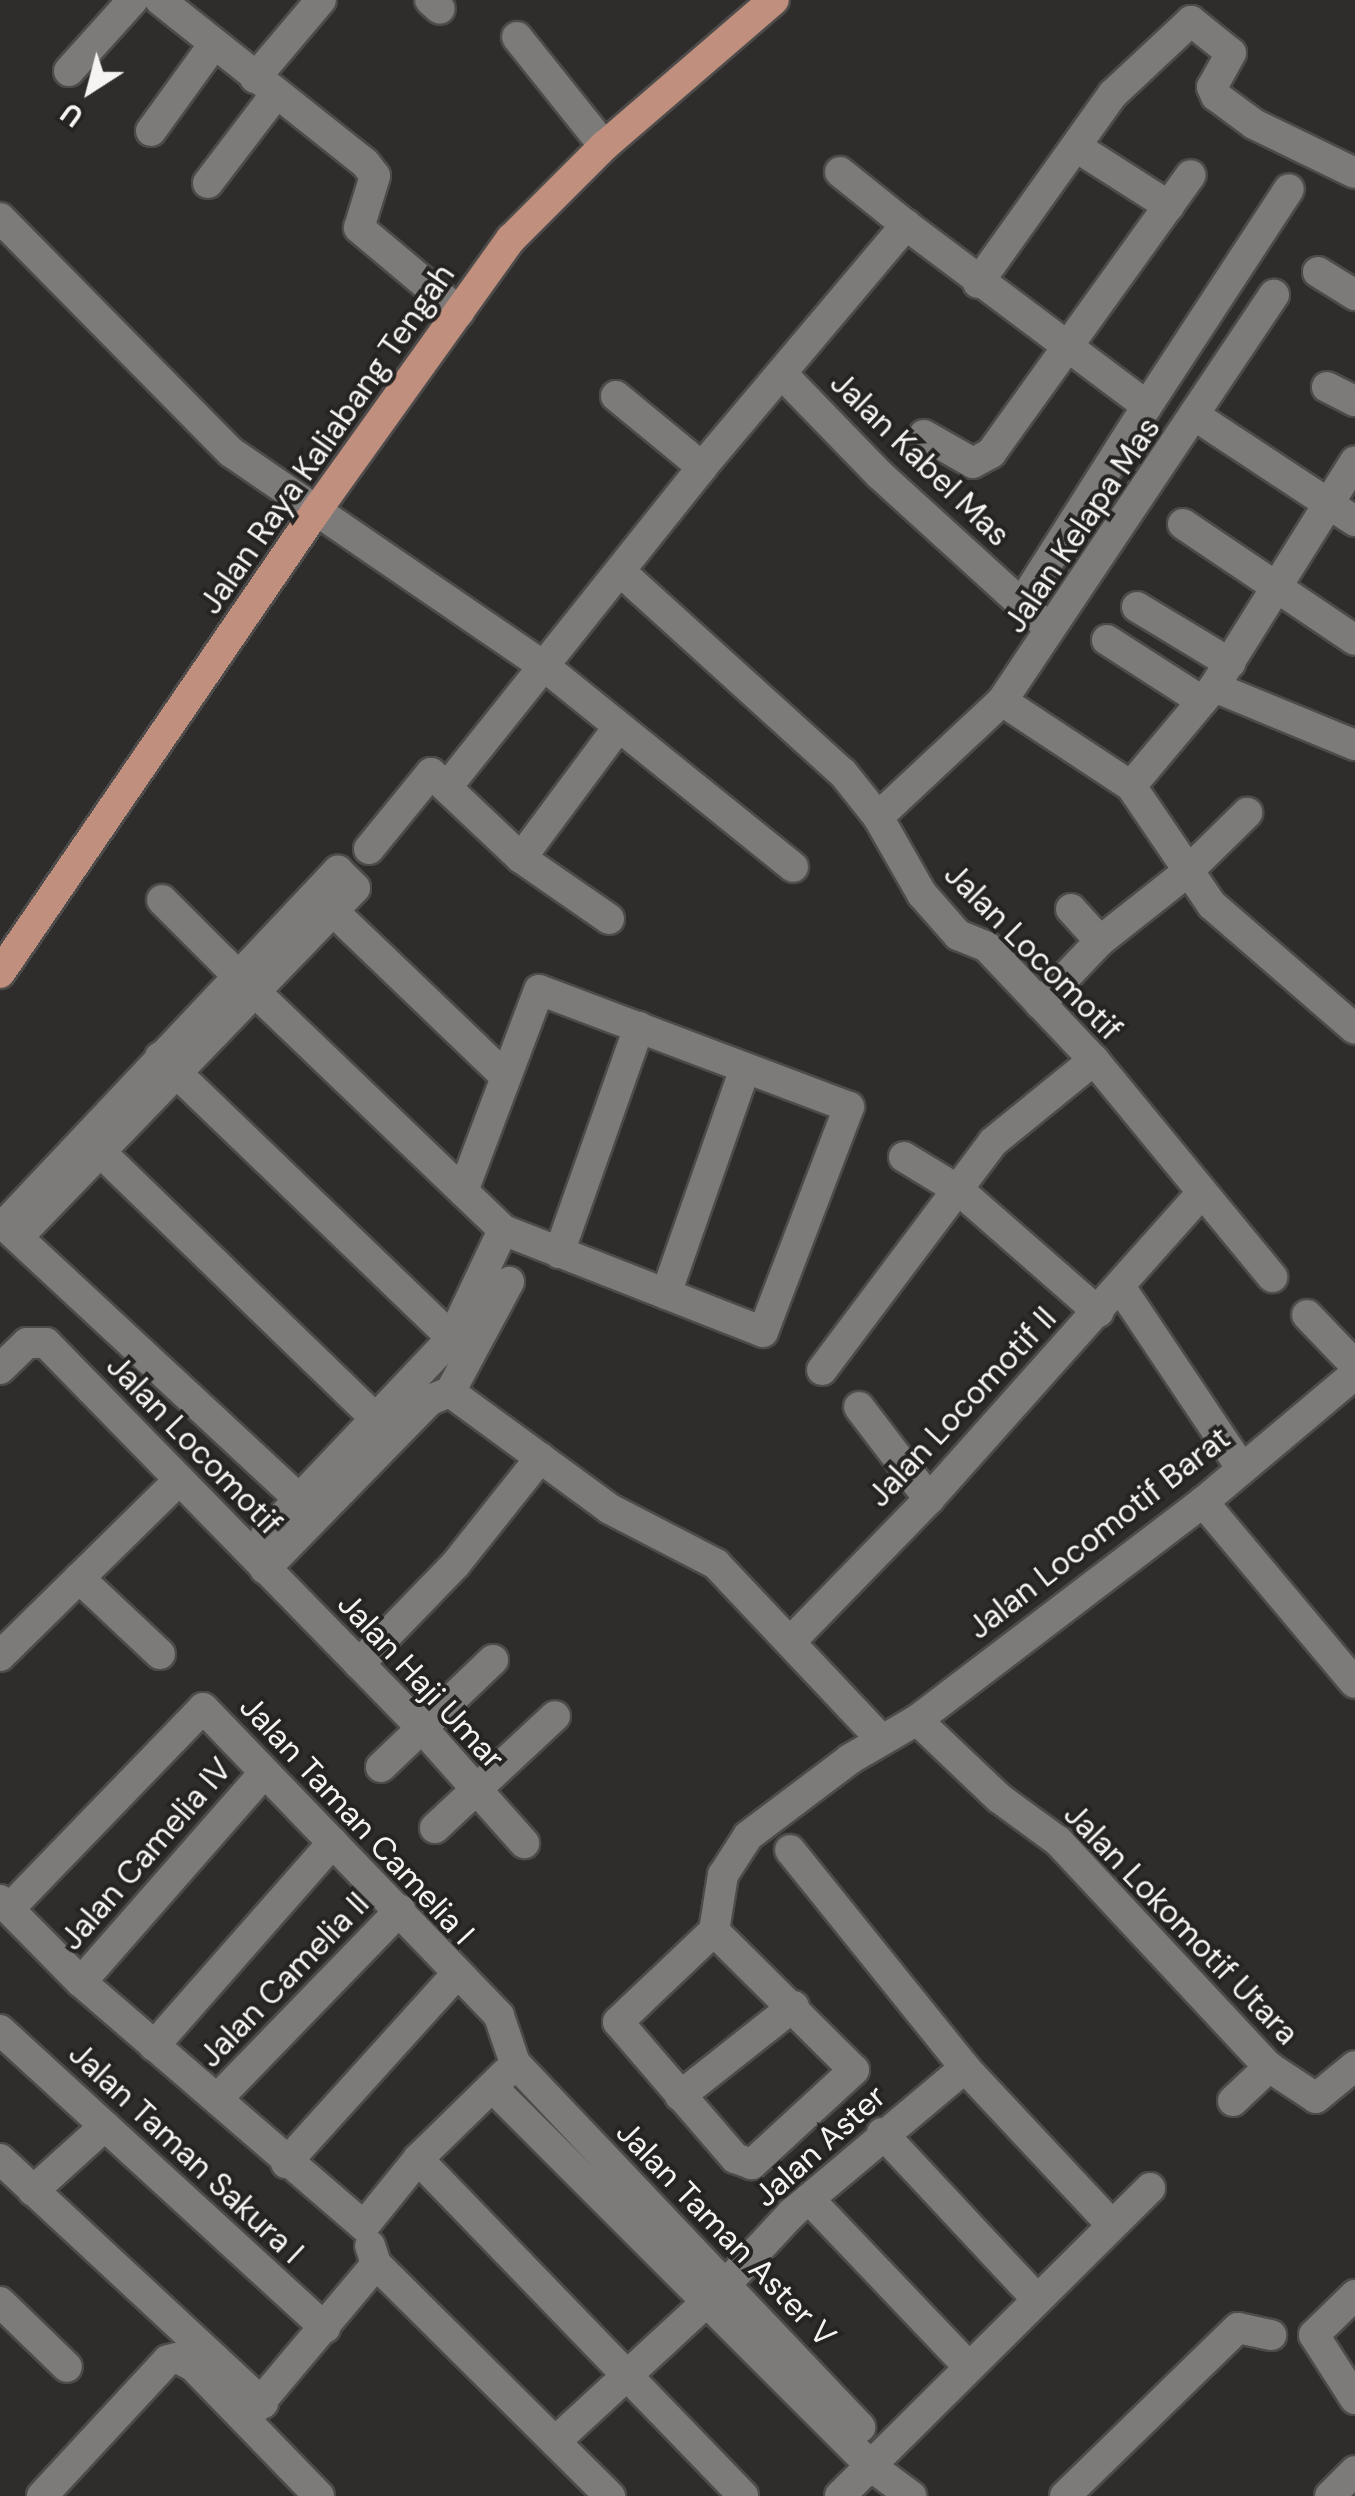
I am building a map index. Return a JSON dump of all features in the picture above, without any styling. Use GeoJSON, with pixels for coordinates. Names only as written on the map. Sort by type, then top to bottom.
{"type":"FeatureCollection","features":[{"type":"Feature","properties":{"kind":"main road","name":"Jalan Raya Kaliabang Tengah"},"geometry":{"type":"LineString","coordinates":[[0,973],[316,511],[511,239],[604,146],[774,0]]}},
{"type":"Feature","properties":{"kind":"street"},"geometry":{"type":"LineString","coordinates":[[69,70],[133,0]]}},
{"type":"Feature","properties":{"kind":"street"},"geometry":{"type":"LineString","coordinates":[[160,0],[370,168],[374,186],[359,228],[459,312]]}},
{"type":"Feature","properties":{"kind":"street"},"geometry":{"type":"LineString","coordinates":[[208,184],[265,86],[322,0]]}},
{"type":"Feature","properties":{"kind":"street"},"geometry":{"type":"LineString","coordinates":[[978,283],[1113,94],[1165,40],[1196,22],[1231,53],[1213,83],[1216,96],[1254,124],[1355,172]]}},
{"type":"Feature","properties":{"kind":"street"},"geometry":{"type":"LineString","coordinates":[[517,37],[604,146]]}},
{"type":"Feature","properties":{"kind":"street"},"geometry":{"type":"LineString","coordinates":[[151,131],[214,44]]}},
{"type":"Feature","properties":{"kind":"street"},"geometry":{"type":"LineString","coordinates":[[1078,148],[1169,206]]}},
{"type":"Feature","properties":{"kind":"street"},"geometry":{"type":"LineString","coordinates":[[840,172],[1064,349],[1147,406]]}},
{"type":"Feature","properties":{"kind":"street"},"geometry":{"type":"LineString","coordinates":[[924,435],[979,462],[1192,175]]}},
{"type":"Feature","properties":{"kind":"street"},"geometry":{"type":"LineString","coordinates":[[1022,603],[1288,189]]}},
{"type":"Feature","properties":{"kind":"street"},"geometry":{"type":"LineString","coordinates":[[0,218],[231,452],[544,666],[616,730],[793,867]]}},
{"type":"Feature","properties":{"kind":"street"},"geometry":{"type":"LineString","coordinates":[[448,787],[702,467],[784,376],[906,225]]}},
{"type":"Feature","properties":{"kind":"street"},"geometry":{"type":"LineString","coordinates":[[1318,272],[1355,295]]}},
{"type":"Feature","properties":{"kind":"street"},"geometry":{"type":"LineString","coordinates":[[1198,417],[1274,296]]}},
{"type":"Feature","properties":{"kind":"street","name":"Jalan Kabel Mas"},"geometry":{"type":"LineString","coordinates":[[784,376],[880,475],[1052,634]]}},
{"type":"Feature","properties":{"kind":"street"},"geometry":{"type":"LineString","coordinates":[[1327,387],[1355,401]]}},
{"type":"Feature","properties":{"kind":"street"},"geometry":{"type":"LineString","coordinates":[[616,396],[702,467]]}},
{"type":"Feature","properties":{"kind":"street","name":"Jalan Kelapa Mas"},"geometry":{"type":"LineString","coordinates":[[1002,702],[1198,417],[1355,521]]}},
{"type":"Feature","properties":{"kind":"street"},"geometry":{"type":"LineString","coordinates":[[1132,786],[1215,684],[1355,461]]}},
{"type":"Feature","properties":{"kind":"street"},"geometry":{"type":"LineString","coordinates":[[1183,524],[1355,640]]}},
{"type":"Feature","properties":{"kind":"street","name":"Jalan Locomotif"},"geometry":{"type":"LineString","coordinates":[[621,572],[843,773],[878,816],[922,894],[958,934],[987,947],[1094,1060],[1199,1196],[1272,1277]]}},
{"type":"Feature","properties":{"kind":"street"},"geometry":{"type":"LineString","coordinates":[[1137,607],[1215,684]]}},
{"type":"Feature","properties":{"kind":"street"},"geometry":{"type":"LineString","coordinates":[[1107,640],[1355,745]]}},
{"type":"Feature","properties":{"kind":"street"},"geometry":{"type":"LineString","coordinates":[[878,816],[1002,702],[1132,786],[1186,873],[1238,932],[1355,1029]]}},
{"type":"Feature","properties":{"kind":"street"},"geometry":{"type":"LineString","coordinates":[[521,858],[616,730]]}},
{"type":"Feature","properties":{"kind":"street"},"geometry":{"type":"LineString","coordinates":[[369,849],[426,776],[436,775],[521,858],[609,918]]}},
{"type":"Feature","properties":{"kind":"street"},"geometry":{"type":"LineString","coordinates":[[1040,1004],[1100,941],[1186,873],[1247,813]]}},
{"type":"Feature","properties":{"kind":"street"},"geometry":{"type":"LineString","coordinates":[[298,1498],[7,1228],[245,982],[338,871],[355,888],[332,910],[506,1077]]}},
{"type":"Feature","properties":{"kind":"street"},"geometry":{"type":"LineString","coordinates":[[162,900],[245,982],[463,1192],[503,1230],[762,1332],[849,1106],[539,990],[463,1192]]}},
{"type":"Feature","properties":{"kind":"street"},"geometry":{"type":"LineString","coordinates":[[1072,909],[1100,941]]}},
{"type":"Feature","properties":{"kind":"street"},"geometry":{"type":"LineString","coordinates":[[560,1252],[638,1027]]}},
{"type":"Feature","properties":{"kind":"street"},"geometry":{"type":"LineString","coordinates":[[822,1370],[993,1142],[1094,1060]]}},
{"type":"Feature","properties":{"kind":"street"},"geometry":{"type":"LineString","coordinates":[[166,1062],[452,1338]]}},
{"type":"Feature","properties":{"kind":"street"},"geometry":{"type":"LineString","coordinates":[[666,1294],[745,1068]]}},
{"type":"Feature","properties":{"kind":"street"},"geometry":{"type":"LineString","coordinates":[[92,1144],[374,1418]]}},
{"type":"Feature","properties":{"kind":"street"},"geometry":{"type":"LineString","coordinates":[[904,1156],[960,1191],[1098,1312]]}},
{"type":"Feature","properties":{"kind":"street"},"geometry":{"type":"LineString","coordinates":[[1199,1196],[1121,1288],[1240,1466]]}},
{"type":"Feature","properties":{"kind":"street"},"geometry":{"type":"LineString","coordinates":[[266,1534],[452,1338],[503,1230]]}},
{"type":"Feature","properties":{"kind":"street"},"geometry":{"type":"LineString","coordinates":[[509,1282],[450,1392],[628,1520],[701,1553],[793,1639],[880,1738]]}},
{"type":"Feature","properties":{"kind":"street","name":"Jalan Locomotif II"},"geometry":{"type":"LineString","coordinates":[[793,1639],[929,1499],[1121,1288]]}},
{"type":"Feature","properties":{"kind":"street"},"geometry":{"type":"LineString","coordinates":[[1307,1316],[1355,1365]]}},
{"type":"Feature","properties":{"kind":"street","name":"Jalan Locomotif"},"geometry":{"type":"LineString","coordinates":[[0,1369],[27,1343],[46,1342],[265,1569],[430,1400],[450,1392]]}},
{"type":"Feature","properties":{"kind":"street","name":"Jalan Locomotif Barat"},"geometry":{"type":"LineString","coordinates":[[714,1931],[718,1891],[741,1844],[880,1738],[917,1720],[1202,1502],[1240,1466],[1355,1374]]}},
{"type":"Feature","properties":{"kind":"street"},"geometry":{"type":"LineString","coordinates":[[859,1407],[929,1499]]}},
{"type":"Feature","properties":{"kind":"street"},"geometry":{"type":"LineString","coordinates":[[359,1664],[455,1565],[540,1458]]}},
{"type":"Feature","properties":{"kind":"street"},"geometry":{"type":"LineString","coordinates":[[0,1656],[178,1481]]}},
{"type":"Feature","properties":{"kind":"street"},"geometry":{"type":"LineString","coordinates":[[1202,1502],[1355,1682]]}},
{"type":"Feature","properties":{"kind":"street","name":"Jalan Haji Umar"},"geometry":{"type":"LineString","coordinates":[[265,1569],[422,1728],[524,1843]]}},
{"type":"Feature","properties":{"kind":"street"},"geometry":{"type":"LineString","coordinates":[[79,1578],[160,1654]]}},
{"type":"Feature","properties":{"kind":"street"},"geometry":{"type":"LineString","coordinates":[[381,1768],[493,1660]]}},
{"type":"Feature","properties":{"kind":"street","name":"Jalan Taman Camelia I"},"geometry":{"type":"LineString","coordinates":[[4,1905],[194,1710],[208,1710],[264,1773],[400,1910],[455,1976],[499,2016],[515,2063]]}},
{"type":"Feature","properties":{"kind":"street"},"geometry":{"type":"LineString","coordinates":[[434,1828],[555,1716]]}},
{"type":"Feature","properties":{"kind":"street","name":"Jalan Lokomotif Utara"},"geometry":{"type":"LineString","coordinates":[[917,1720],[999,1798],[1058,1841],[1269,2067],[1316,2098],[1355,2066]]}},
{"type":"Feature","properties":{"kind":"street","name":"Jalan Camelia IV"},"geometry":{"type":"LineString","coordinates":[[81,1982],[264,1773]]}},
{"type":"Feature","properties":{"kind":"street"},"geometry":{"type":"LineString","coordinates":[[154,2046],[333,1842]]}},
{"type":"Feature","properties":{"kind":"street"},"geometry":{"type":"LineString","coordinates":[[790,1850],[965,2068],[1112,2226]]}},
{"type":"Feature","properties":{"kind":"street"},"geometry":{"type":"LineString","coordinates":[[4,1905],[81,1982],[364,2226],[376,2264],[610,2496]]}},
{"type":"Feature","properties":{"kind":"street","name":"Jalan Camelia II"},"geometry":{"type":"LineString","coordinates":[[218,2098],[400,1910]]}},
{"type":"Feature","properties":{"kind":"street"},"geometry":{"type":"LineString","coordinates":[[714,1931],[794,2006],[854,2070],[764,2160],[735,2158],[618,2022],[714,1931]]}},
{"type":"Feature","properties":{"kind":"street","name":"Jalan Taman Camelia I"},"geometry":{"type":"LineString","coordinates":[[286,2162],[455,1976]]}},
{"type":"Feature","properties":{"kind":"street"},"geometry":{"type":"LineString","coordinates":[[680,2096],[794,2006]]}},
{"type":"Feature","properties":{"kind":"street","name":"Jalan Taman Sakura I"},"geometry":{"type":"LineString","coordinates":[[0,2030],[326,2328]]}},
{"type":"Feature","properties":{"kind":"street"},"geometry":{"type":"LineString","coordinates":[[364,2226],[418,2158],[515,2063]]}},
{"type":"Feature","properties":{"kind":"street","name":"Jalan Taman Aster V"},"geometry":{"type":"LineString","coordinates":[[515,2063],[717,2292],[906,2492]]}},
{"type":"Feature","properties":{"kind":"street"},"geometry":{"type":"LineString","coordinates":[[1233,2101],[1269,2067]]}},
{"type":"Feature","properties":{"kind":"street","name":"Jalan Aster"},"geometry":{"type":"LineString","coordinates":[[557,2440],[882,2133],[965,2068]]}},
{"type":"Feature","properties":{"kind":"street","name":"Jalan Taman Aster V"},"geometry":{"type":"LineString","coordinates":[[492,2088],[717,2292]]}},
{"type":"Feature","properties":{"kind":"street"},"geometry":{"type":"LineString","coordinates":[[10,2193],[105,2126]]}},
{"type":"Feature","properties":{"kind":"street"},"geometry":{"type":"LineString","coordinates":[[882,2133],[1036,2298]]}},
{"type":"Feature","properties":{"kind":"street"},"geometry":{"type":"LineString","coordinates":[[418,2158],[743,2496]]}},
{"type":"Feature","properties":{"kind":"street"},"geometry":{"type":"LineString","coordinates":[[0,2159],[10,2193],[128,2303]]}},
{"type":"Feature","properties":{"kind":"street"},"geometry":{"type":"LineString","coordinates":[[840,2496],[878,2461],[966,2365],[1150,2188]]}},
{"type":"Feature","properties":{"kind":"street"},"geometry":{"type":"LineString","coordinates":[[10,2193],[254,2411],[318,2496]]}},
{"type":"Feature","properties":{"kind":"street"},"geometry":{"type":"LineString","coordinates":[[810,2199],[966,2365]]}},
{"type":"Feature","properties":{"kind":"street"},"geometry":{"type":"LineString","coordinates":[[254,2411],[376,2264]]}},
{"type":"Feature","properties":{"kind":"street"},"geometry":{"type":"LineString","coordinates":[[1355,2295],[1314,2335],[1355,2399]]}},
{"type":"Feature","properties":{"kind":"street"},"geometry":{"type":"LineString","coordinates":[[0,2302],[68,2367]]}},
{"type":"Feature","properties":{"kind":"street"},"geometry":{"type":"LineString","coordinates":[[1065,2496],[1238,2328],[1270,2336]]}},
{"type":"Feature","properties":{"kind":"street"},"geometry":{"type":"LineString","coordinates":[[42,2496],[168,2360],[193,2366],[254,2411]]}},
{"type":"Feature","properties":{"kind":"street"},"geometry":{"type":"LineString","coordinates":[[1330,2496],[1355,2471]]}}]}
